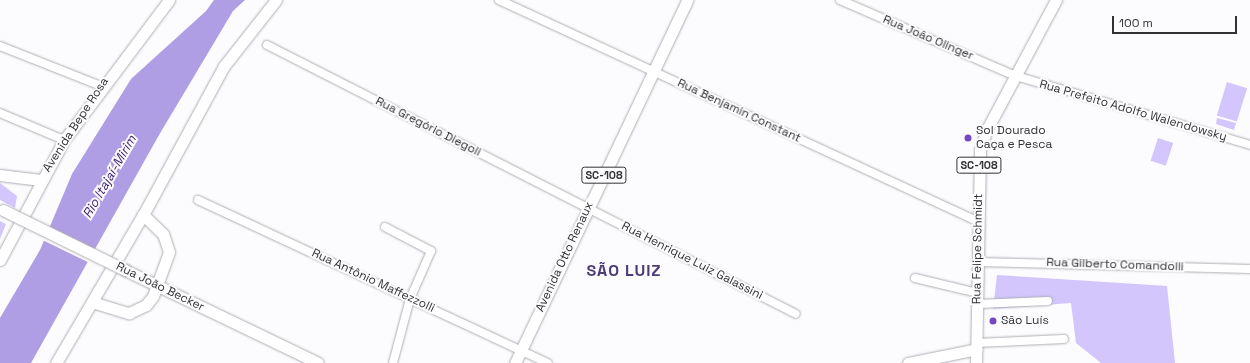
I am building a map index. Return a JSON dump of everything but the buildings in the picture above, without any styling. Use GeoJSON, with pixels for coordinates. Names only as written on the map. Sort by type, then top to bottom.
{"type":"FeatureCollection","features":[{"type":"Feature","properties":{"kind":"main road","name":"Avenida Bepe Rosa"},"geometry":{"type":"LineString","coordinates":[[1,254],[64,140],[101,86],[169,0]]}},
{"type":"Feature","properties":{"kind":"main road"},"geometry":{"type":"LineString","coordinates":[[56,363],[143,215],[224,66],[276,0]]}},
{"type":"Feature","properties":{"kind":"main road","name":"Avenida Otto Renaux"},"geometry":{"type":"LineString","coordinates":[[515,363],[687,0]]}},
{"type":"Feature","properties":{"kind":"main road","name":"Rua Felipe Schmidt"},"geometry":{"type":"LineString","coordinates":[[976,363],[982,141],[1056,0]]}},
{"type":"Feature","properties":{"kind":"main road"},"geometry":{"type":"LineString","coordinates":[[0,175],[41,180]]}},
{"type":"Feature","properties":{"kind":"main road","name":"Rua João Becker"},"geometry":{"type":"LineString","coordinates":[[1,209],[318,363]]}},
{"type":"Feature","properties":{"kind":"main road"},"geometry":{"type":"LineString","coordinates":[[92,302],[116,311],[136,311],[146,305],[158,286],[168,252],[163,234],[143,215]]}},
{"type":"Feature","properties":{"kind":"main road"},"geometry":{"type":"LineString","coordinates":[[908,363],[977,346]]}},
{"type":"Feature","properties":{"kind":"street","name":"Rua Benjamin Constant"},"geometry":{"type":"LineString","coordinates":[[499,0],[979,222]]}},
{"type":"Feature","properties":{"kind":"street","name":"Rua João Olinger"},"geometry":{"type":"LineString","coordinates":[[840,0],[1016,76]]}},
{"type":"Feature","properties":{"kind":"street","name":"Rua Gregório Diegoli"},"geometry":{"type":"LineString","coordinates":[[267,45],[588,208]]}},
{"type":"Feature","properties":{"kind":"street"},"geometry":{"type":"LineString","coordinates":[[0,46],[101,86]]}},
{"type":"Feature","properties":{"kind":"street","name":"Rua Prefeito Adolfo Walendowsky"},"geometry":{"type":"LineString","coordinates":[[1016,76],[1250,145]]}},
{"type":"Feature","properties":{"kind":"street"},"geometry":{"type":"LineString","coordinates":[[0,113],[64,140]]}},
{"type":"Feature","properties":{"kind":"street","name":"Rua Antônio Maffezzolli"},"geometry":{"type":"LineString","coordinates":[[198,200],[548,363]]}},
{"type":"Feature","properties":{"kind":"street","name":"Rua Henrique Luiz Galassini"},"geometry":{"type":"LineString","coordinates":[[588,208],[796,314]]}},
{"type":"Feature","properties":{"kind":"street"},"geometry":{"type":"LineString","coordinates":[[385,227],[430,251],[410,299],[392,363]]}},
{"type":"Feature","properties":{"kind":"street","name":"Rua Gilberto Comandolli"},"geometry":{"type":"LineString","coordinates":[[979,262],[1250,269]]}},
{"type":"Feature","properties":{"kind":"street"},"geometry":{"type":"LineString","coordinates":[[915,278],[978,298],[1048,301]]}},
{"type":"Feature","properties":{"kind":"street"},"geometry":{"type":"LineString","coordinates":[[977,346],[1064,339]]}},
{"type":"Feature","properties":{"kind":"shaded area"},"geometry":{"type":"Polygon","coordinates":[[[1227,82],[1247,88],[1237,122],[1217,115],[1227,82]]]}},
{"type":"Feature","properties":{"kind":"shaded area"},"geometry":{"type":"Polygon","coordinates":[[[1217,118],[1236,123],[1234,130],[1216,124],[1217,118]]]}},
{"type":"Feature","properties":{"kind":"shaded area"},"geometry":{"type":"Polygon","coordinates":[[[1158,138],[1173,143],[1166,166],[1151,161],[1158,138]]]}},
{"type":"Feature","properties":{"kind":"shaded area"},"geometry":{"type":"Polygon","coordinates":[[[0,183],[17,196],[15,208],[0,200],[0,183]]]}},
{"type":"Feature","properties":{"kind":"shaded area"},"geometry":{"type":"Polygon","coordinates":[[[0,221],[6,224],[0,239],[0,221]]]}},
{"type":"Feature","properties":{"kind":"shaded area"},"geometry":{"type":"Polygon","coordinates":[[[997,275],[1167,286],[1175,363],[1101,363],[1076,343],[1071,303],[993,309],[997,275]]]}},
{"type":"Feature","properties":{"kind":"water","name":"Rio Itajaí-Mirim"},"geometry":{"type":"Polygon","coordinates":[[[214,0],[245,0],[233,11],[159,135],[31,363],[0,363],[0,318],[40,250],[72,174],[131,79],[206,11],[214,0]]]}},
{"type":"Feature","properties":{"kind":"pier"},"geometry":{"type":"Polygon","coordinates":[[[48,226],[97,250],[91,264],[41,239],[48,226]]]}},
{"type":"Feature","properties":{"kind":"place","name":"Sol Dourado Caça e Pesca"},"geometry":{"type":"Point","coordinates":[968,138]}},
{"type":"Feature","properties":{"kind":"place","name":"São Luís"},"geometry":{"type":"Point","coordinates":[993,321]}},
{"type":"Feature","properties":{"kind":"district","name":"SÃO LUIZ"},"geometry":{"type":"Point","coordinates":[624,271]}}]}
